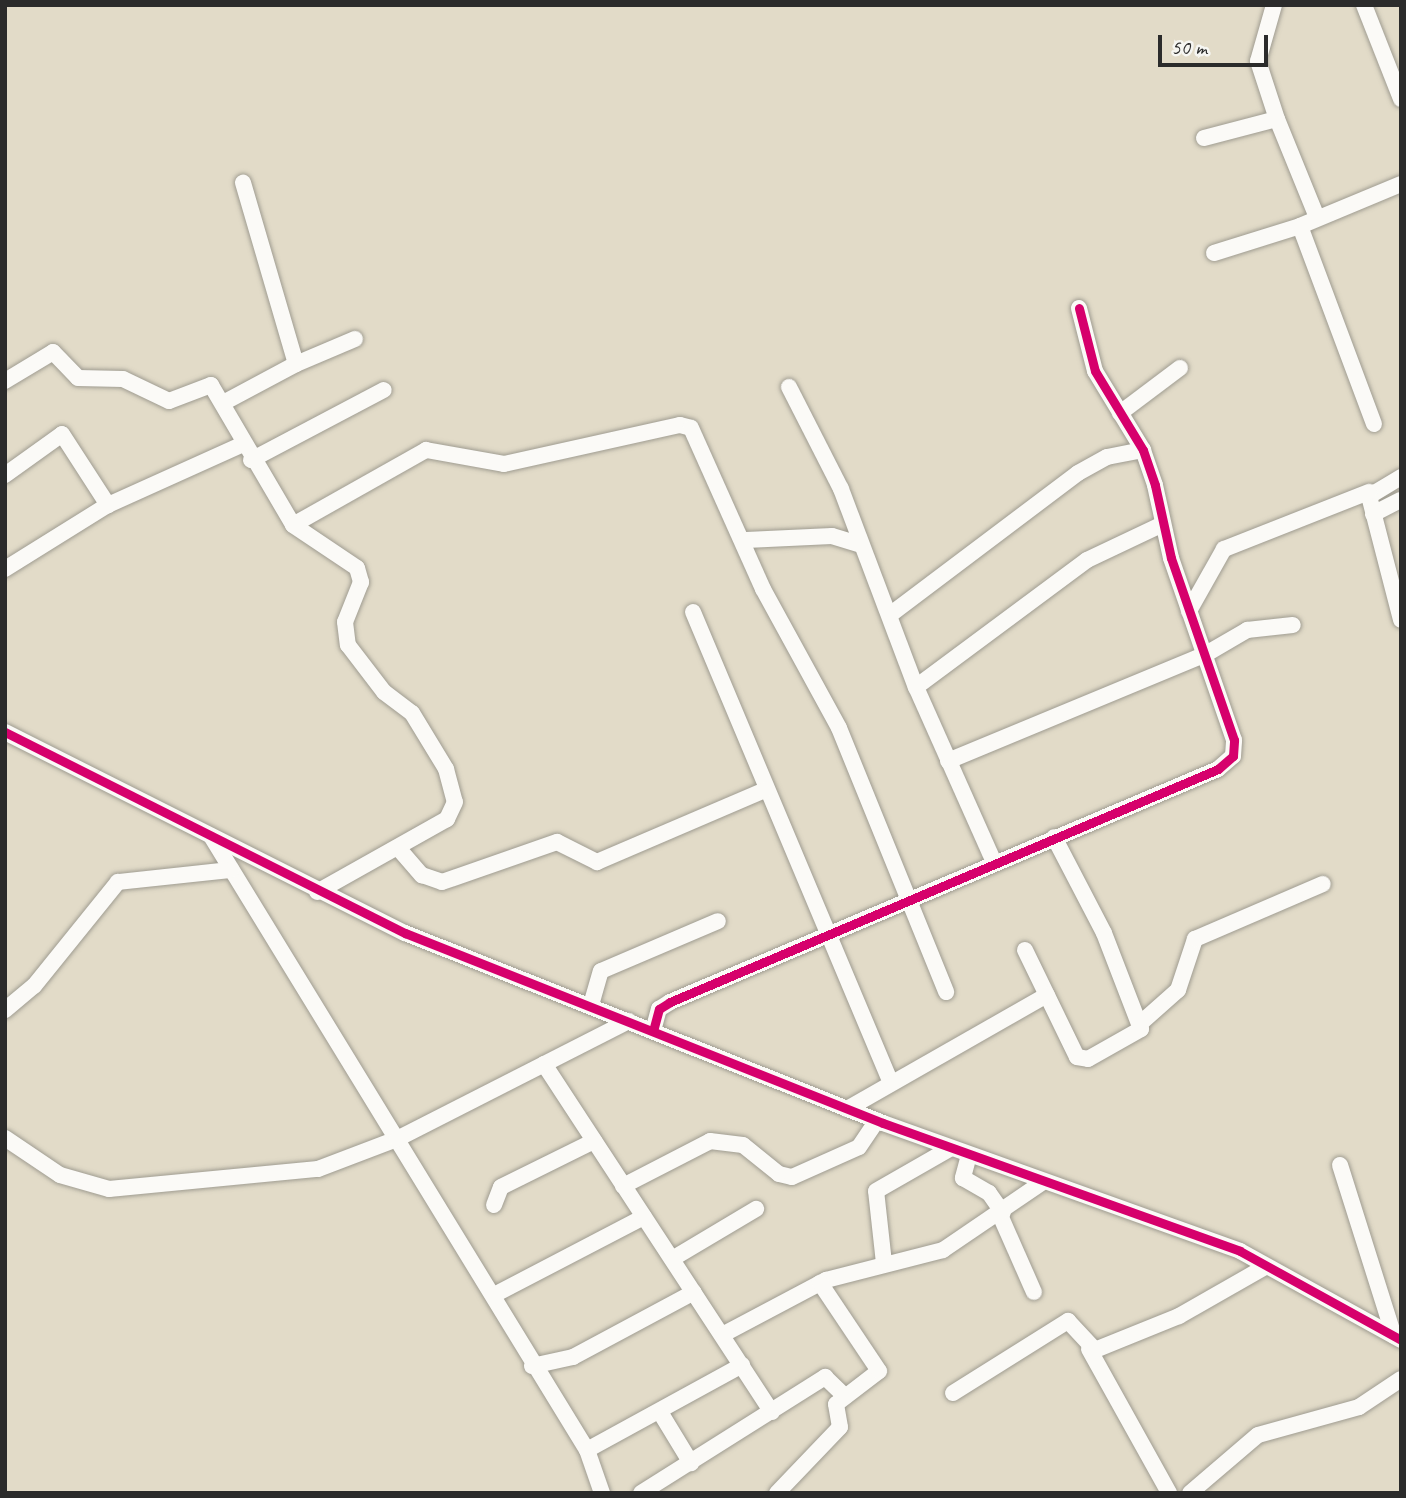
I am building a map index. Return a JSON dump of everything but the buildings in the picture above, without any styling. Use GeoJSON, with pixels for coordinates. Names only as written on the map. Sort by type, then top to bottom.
{"type":"FeatureCollection","features":[{"type":"Feature","properties":{"kind":"street"},"geometry":{"type":"LineString","coordinates":[[1274,5],[1258,61],[1277,119],[1316,215]]}},
{"type":"Feature","properties":{"kind":"street"},"geometry":{"type":"LineString","coordinates":[[1364,5],[1401,99]]}},
{"type":"Feature","properties":{"kind":"street"},"geometry":{"type":"LineString","coordinates":[[1204,138],[1277,119]]}},
{"type":"Feature","properties":{"kind":"street"},"geometry":{"type":"LineString","coordinates":[[243,183],[296,364]]}},
{"type":"Feature","properties":{"kind":"street"},"geometry":{"type":"LineString","coordinates":[[1214,253],[1300,226],[1316,215],[1401,184]]}},
{"type":"Feature","properties":{"kind":"street"},"geometry":{"type":"LineString","coordinates":[[1300,226],[1374,425]]}},
{"type":"Feature","properties":{"kind":"street"},"geometry":{"type":"LineString","coordinates":[[653,1031],[659,1009],[670,1002],[1218,769],[1233,756],[1206,654],[1189,611],[1143,450],[1095,371],[1079,308]]}},
{"type":"Feature","properties":{"kind":"street"},"geometry":{"type":"LineString","coordinates":[[223,403],[296,364],[355,339]]}},
{"type":"Feature","properties":{"kind":"street"},"geometry":{"type":"LineString","coordinates":[[5,381],[53,352],[81,380],[123,379],[169,401],[206,383],[223,403],[241,444],[293,525],[357,568],[361,582],[345,622],[348,645],[376,684],[412,713],[455,793],[447,819],[399,849],[317,892]]}},
{"type":"Feature","properties":{"kind":"street"},"geometry":{"type":"LineString","coordinates":[[1120,413],[1180,368]]}},
{"type":"Feature","properties":{"kind":"street"},"geometry":{"type":"LineString","coordinates":[[789,387],[841,489],[861,545],[891,614],[916,687],[994,862]]}},
{"type":"Feature","properties":{"kind":"street"},"geometry":{"type":"LineString","coordinates":[[251,460],[384,390]]}},
{"type":"Feature","properties":{"kind":"street"},"geometry":{"type":"LineString","coordinates":[[293,525],[426,450],[504,464],[680,425],[695,434],[746,540],[763,589],[839,728],[946,992]]}},
{"type":"Feature","properties":{"kind":"street"},"geometry":{"type":"LineString","coordinates":[[5,475],[62,434],[108,505]]}},
{"type":"Feature","properties":{"kind":"street"},"geometry":{"type":"LineString","coordinates":[[5,569],[108,505],[241,444]]}},
{"type":"Feature","properties":{"kind":"street"},"geometry":{"type":"LineString","coordinates":[[891,614],[1078,473],[1107,457],[1143,450]]}},
{"type":"Feature","properties":{"kind":"street"},"geometry":{"type":"LineString","coordinates":[[1189,611],[1224,549],[1401,477]]}},
{"type":"Feature","properties":{"kind":"street"},"geometry":{"type":"LineString","coordinates":[[1369,492],[1401,620]]}},
{"type":"Feature","properties":{"kind":"street"},"geometry":{"type":"LineString","coordinates":[[1373,514],[1401,500]]}},
{"type":"Feature","properties":{"kind":"street"},"geometry":{"type":"LineString","coordinates":[[916,687],[1087,560],[1163,524]]}},
{"type":"Feature","properties":{"kind":"street"},"geometry":{"type":"LineString","coordinates":[[746,540],[832,536],[861,545]]}},
{"type":"Feature","properties":{"kind":"street"},"geometry":{"type":"LineString","coordinates":[[693,612],[826,937],[891,1083]]}},
{"type":"Feature","properties":{"kind":"street"},"geometry":{"type":"LineString","coordinates":[[948,761],[1206,654],[1247,630],[1293,625]]}},
{"type":"Feature","properties":{"kind":"street"},"geometry":{"type":"LineString","coordinates":[[5,732],[317,892],[848,1109],[1240,1251],[1398,1338]]}},
{"type":"Feature","properties":{"kind":"street"},"geometry":{"type":"LineString","coordinates":[[399,849],[422,875],[442,882],[557,842],[597,862],[765,790]]}},
{"type":"Feature","properties":{"kind":"street"},"geometry":{"type":"LineString","coordinates":[[211,836],[494,1295],[532,1366],[587,1451],[603,1493]]}},
{"type":"Feature","properties":{"kind":"street"},"geometry":{"type":"LineString","coordinates":[[1054,837],[1143,1021]]}},
{"type":"Feature","properties":{"kind":"street"},"geometry":{"type":"LineString","coordinates":[[5,1010],[34,986],[118,882],[231,870]]}},
{"type":"Feature","properties":{"kind":"street"},"geometry":{"type":"LineString","coordinates":[[1025,950],[1074,1054],[1084,1059],[1126,1041],[1143,1021],[1178,990],[1195,939],[1323,884]]}},
{"type":"Feature","properties":{"kind":"street"},"geometry":{"type":"LineString","coordinates":[[591,1005],[599,972],[718,921]]}},
{"type":"Feature","properties":{"kind":"street"},"geometry":{"type":"LineString","coordinates":[[848,1109],[1047,995]]}},
{"type":"Feature","properties":{"kind":"street"},"geometry":{"type":"LineString","coordinates":[[5,1138],[60,1175],[109,1189],[318,1169],[397,1139],[629,1021]]}},
{"type":"Feature","properties":{"kind":"street"},"geometry":{"type":"LineString","coordinates":[[544,1064],[772,1412]]}},
{"type":"Feature","properties":{"kind":"street"},"geometry":{"type":"LineString","coordinates":[[623,1186],[710,1141],[743,1145],[779,1174],[792,1177],[853,1151],[877,1120]]}},
{"type":"Feature","properties":{"kind":"street"},"geometry":{"type":"LineString","coordinates":[[494,1205],[500,1187],[594,1141]]}},
{"type":"Feature","properties":{"kind":"street"},"geometry":{"type":"LineString","coordinates":[[884,1263],[876,1191],[951,1148]]}},
{"type":"Feature","properties":{"kind":"street"},"geometry":{"type":"LineString","coordinates":[[969,1154],[963,1178],[989,1193],[1002,1214],[1034,1293]]}},
{"type":"Feature","properties":{"kind":"street"},"geometry":{"type":"LineString","coordinates":[[1340,1165],[1398,1338]]}},
{"type":"Feature","properties":{"kind":"street"},"geometry":{"type":"LineString","coordinates":[[722,1335],[820,1283],[884,1263],[943,1250],[1002,1214],[1043,1181]]}},
{"type":"Feature","properties":{"kind":"street"},"geometry":{"type":"LineString","coordinates":[[672,1259],[756,1209]]}},
{"type":"Feature","properties":{"kind":"street"},"geometry":{"type":"LineString","coordinates":[[494,1295],[644,1217]]}},
{"type":"Feature","properties":{"kind":"street"},"geometry":{"type":"LineString","coordinates":[[1089,1349],[1180,1315],[1265,1267]]}},
{"type":"Feature","properties":{"kind":"street"},"geometry":{"type":"LineString","coordinates":[[777,1493],[840,1427],[835,1406],[879,1369],[820,1283]]}},
{"type":"Feature","properties":{"kind":"street"},"geometry":{"type":"LineString","coordinates":[[532,1366],[573,1357],[694,1292]]}},
{"type":"Feature","properties":{"kind":"street"},"geometry":{"type":"LineString","coordinates":[[953,1393],[1068,1321],[1076,1323],[1169,1493]]}},
{"type":"Feature","properties":{"kind":"street"},"geometry":{"type":"LineString","coordinates":[[587,1451],[741,1365]]}},
{"type":"Feature","properties":{"kind":"street"},"geometry":{"type":"LineString","coordinates":[[641,1493],[825,1377],[845,1396]]}},
{"type":"Feature","properties":{"kind":"street"},"geometry":{"type":"LineString","coordinates":[[1190,1493],[1258,1436],[1359,1406],[1401,1379]]}},
{"type":"Feature","properties":{"kind":"street"},"geometry":{"type":"LineString","coordinates":[[660,1412],[691,1463]]}},
{"type":"Feature","properties":{"kind":"cycle path"},"geometry":{"type":"LineString","coordinates":[[653,1031],[659,1009],[670,1002],[1218,769],[1233,756],[1234,740],[1171,558],[1155,485],[1143,450],[1095,371],[1079,308]]}},
{"type":"Feature","properties":{"kind":"cycle path"},"geometry":{"type":"LineString","coordinates":[[5,732],[405,933],[883,1123],[1240,1251],[1401,1340]]}}]}
